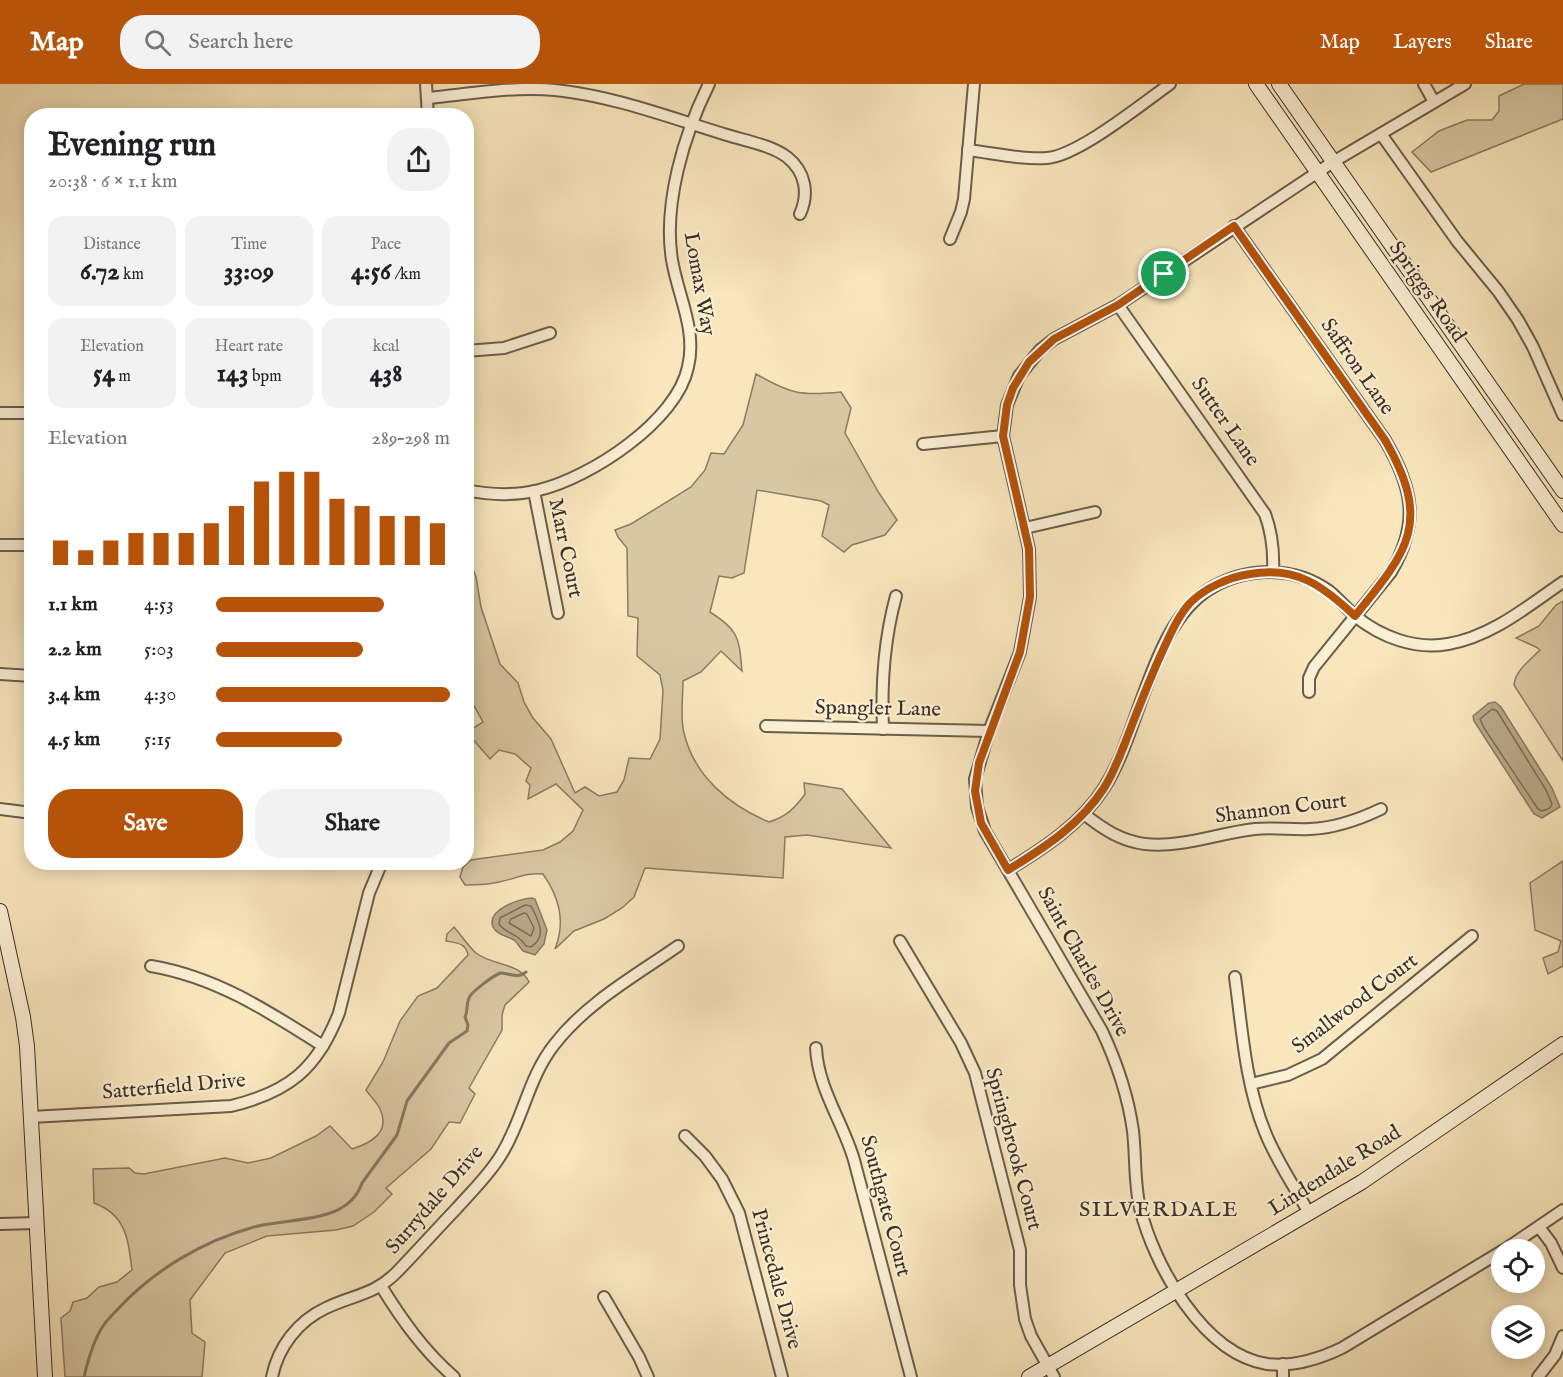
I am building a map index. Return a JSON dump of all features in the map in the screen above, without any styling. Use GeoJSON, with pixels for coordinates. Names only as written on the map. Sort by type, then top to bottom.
{"type":"FeatureCollection","features":[{"type":"Feature","properties":{"kind":"street"},"geometry":{"type":"LineString","coordinates":[[426,84],[428,108]]}},
{"type":"Feature","properties":{"kind":"street","name":"Lomax Way"},"geometry":{"type":"LineString","coordinates":[[474,491],[494,494],[534,491],[558,484],[582,473],[621,447],[665,410],[684,381],[691,353],[691,338],[672,260],[669,232],[673,194],[692,124],[709,84]]}},
{"type":"Feature","properties":{"kind":"street"},"geometry":{"type":"LineString","coordinates":[[950,239],[961,212],[974,84]]}},
{"type":"Feature","properties":{"kind":"street"},"geometry":{"type":"LineString","coordinates":[[968,150],[1048,159],[1059,156],[1084,144],[1170,84]]}},
{"type":"Feature","properties":{"kind":"street","name":"Spriggs Road"},"geometry":{"type":"LineString","coordinates":[[1256,84],[1563,525]]}},
{"type":"Feature","properties":{"kind":"street","name":"Spriggs Road"},"geometry":{"type":"LineString","coordinates":[[1279,84],[1563,491]]}},
{"type":"Feature","properties":{"kind":"street"},"geometry":{"type":"LineString","coordinates":[[1424,84],[1434,102]]}},
{"type":"Feature","properties":{"kind":"street","name":"Saint Charles Drive"},"geometry":{"type":"LineString","coordinates":[[1465,84],[1333,162],[1118,305],[1054,339],[1029,362],[1013,388],[1007,405],[1003,436],[1025,528],[1031,573],[1030,597],[1026,624],[1011,680],[989,731],[975,778],[977,807],[985,831],[1102,1031],[1113,1056],[1129,1107],[1140,1208],[1149,1236],[1177,1291],[1196,1318],[1222,1343],[1257,1361],[1283,1364],[1314,1359],[1342,1348],[1491,1257]]}},
{"type":"Feature","properties":{"kind":"street"},"geometry":{"type":"LineString","coordinates":[[428,98],[535,89],[554,90],[611,100],[692,124],[772,150],[789,158],[802,177],[805,187],[806,196],[800,214]]}},
{"type":"Feature","properties":{"kind":"street"},"geometry":{"type":"LineString","coordinates":[[1381,134],[1462,249],[1498,291],[1518,321],[1533,347],[1563,415]]}},
{"type":"Feature","properties":{"kind":"street","name":"Saffron Lane"},"geometry":{"type":"LineString","coordinates":[[1234,226],[1385,440],[1406,483],[1411,514],[1406,542],[1391,572],[1314,667],[1309,678],[1309,692]]}},
{"type":"Feature","properties":{"kind":"street","name":"Sutter Lane"},"geometry":{"type":"LineString","coordinates":[[1118,305],[1265,514],[1271,531],[1274,572]]}},
{"type":"Feature","properties":{"kind":"street"},"geometry":{"type":"LineString","coordinates":[[474,350],[504,348],[550,333]]}},
{"type":"Feature","properties":{"kind":"street"},"geometry":{"type":"LineString","coordinates":[[0,413],[24,413]]}},
{"type":"Feature","properties":{"kind":"street"},"geometry":{"type":"LineString","coordinates":[[923,444],[1003,436]]}},
{"type":"Feature","properties":{"kind":"street","name":"Marr Court"},"geometry":{"type":"LineString","coordinates":[[534,491],[558,613]]}},
{"type":"Feature","properties":{"kind":"street"},"geometry":{"type":"LineString","coordinates":[[1025,528],[1095,512]]}},
{"type":"Feature","properties":{"kind":"street"},"geometry":{"type":"LineString","coordinates":[[0,545],[24,545]]}},
{"type":"Feature","properties":{"kind":"street"},"geometry":{"type":"LineString","coordinates":[[1008,870],[1064,832],[1096,800],[1110,777],[1168,639],[1189,605],[1212,587],[1246,574],[1274,572],[1299,577],[1329,592],[1355,616],[1379,632],[1403,642],[1435,646],[1483,634],[1563,582]]}},
{"type":"Feature","properties":{"kind":"street"},"geometry":{"type":"LineString","coordinates":[[882,729],[882,680],[890,618],[896,596]]}},
{"type":"Feature","properties":{"kind":"street"},"geometry":{"type":"LineString","coordinates":[[0,674],[24,676]]}},
{"type":"Feature","properties":{"kind":"street","name":"Spangler Lane"},"geometry":{"type":"LineString","coordinates":[[766,726],[989,731]]}},
{"type":"Feature","properties":{"kind":"street"},"geometry":{"type":"LineString","coordinates":[[0,809],[24,812]]}},
{"type":"Feature","properties":{"kind":"street","name":"Shannon Court"},"geometry":{"type":"LineString","coordinates":[[1084,814],[1114,835],[1143,844],[1161,845],[1178,844],[1254,829],[1327,828],[1354,821],[1381,809]]}},
{"type":"Feature","properties":{"kind":"street","name":"Satterfield Drive"},"geometry":{"type":"LineString","coordinates":[[31,1117],[220,1107],[255,1100],[274,1093],[290,1083],[308,1066],[323,1046],[339,1013],[369,893],[379,870]]}},
{"type":"Feature","properties":{"kind":"street"},"geometry":{"type":"LineString","coordinates":[[0,911],[23,1017],[31,1117],[45,1377]]}},
{"type":"Feature","properties":{"kind":"street","name":"Smallwood Court"},"geometry":{"type":"LineString","coordinates":[[1251,1084],[1293,1074],[1322,1059],[1472,936]]}},
{"type":"Feature","properties":{"kind":"street","name":"Springbrook Court"},"geometry":{"type":"LineString","coordinates":[[900,941],[961,1043],[975,1073],[1020,1250],[1020,1285],[1025,1319],[1031,1336],[1051,1372]]}},
{"type":"Feature","properties":{"kind":"street","name":"Surrydale Drive"},"geometry":{"type":"LineString","coordinates":[[272,1377],[279,1352],[299,1327],[311,1316],[326,1308],[367,1294],[381,1286],[396,1273],[478,1185],[500,1157],[521,1115],[536,1074],[555,1043],[573,1023],[678,946]]}},
{"type":"Feature","properties":{"kind":"street"},"geometry":{"type":"LineString","coordinates":[[151,966],[176,970],[219,985],[264,1009],[323,1046]]}},
{"type":"Feature","properties":{"kind":"street"},"geometry":{"type":"LineString","coordinates":[[1235,976],[1251,1084],[1264,1131],[1280,1164],[1309,1213]]}},
{"type":"Feature","properties":{"kind":"street","name":"Lindendale Road"},"geometry":{"type":"LineString","coordinates":[[1029,1377],[1051,1372],[1177,1291],[1362,1182],[1563,1045]]}},
{"type":"Feature","properties":{"kind":"street","name":"Southgate Court"},"geometry":{"type":"LineString","coordinates":[[816,1048],[818,1074],[855,1160],[911,1377]]}},
{"type":"Feature","properties":{"kind":"street","name":"Princedale Drive"},"geometry":{"type":"LineString","coordinates":[[685,1136],[705,1156],[722,1179],[739,1213],[782,1377]]}},
{"type":"Feature","properties":{"kind":"street","name":"Saint Charles Drive"},"geometry":{"type":"LineString","coordinates":[[1520,1239],[1563,1210]]}},
{"type":"Feature","properties":{"kind":"street"},"geometry":{"type":"LineString","coordinates":[[0,1224],[36,1223]]}},
{"type":"Feature","properties":{"kind":"street"},"geometry":{"type":"LineString","coordinates":[[1539,1227],[1563,1268]]}},
{"type":"Feature","properties":{"kind":"street"},"geometry":{"type":"LineString","coordinates":[[381,1286],[417,1339],[454,1377]]}},
{"type":"Feature","properties":{"kind":"street"},"geometry":{"type":"LineString","coordinates":[[604,1297],[648,1377]]}},
{"type":"Feature","properties":{"kind":"street"},"geometry":{"type":"LineString","coordinates":[[1538,1377],[1555,1355],[1563,1336]]}},
{"type":"Feature","properties":{"kind":"street"},"geometry":{"type":"LineString","coordinates":[[1283,1364],[1283,1377]]}},
{"type":"Feature","properties":{"kind":"shaded area"},"geometry":{"type":"Polygon","coordinates":[[[1524,84],[1563,84],[1563,119],[1431,172],[1412,152],[1439,131],[1467,120],[1492,120],[1499,111],[1499,96],[1524,84]]]}},
{"type":"Feature","properties":{"kind":"shaded area"},"geometry":{"type":"Polygon","coordinates":[[[756,374],[778,386],[796,392],[815,394],[841,392],[851,408],[845,433],[897,520],[885,535],[852,545],[844,552],[822,536],[829,505],[821,501],[757,490],[744,573],[732,578],[719,576],[710,612],[727,624],[736,636],[742,671],[721,651],[701,672],[683,681],[683,728],[689,749],[705,776],[716,788],[741,807],[769,822],[794,808],[805,794],[804,783],[842,789],[891,848],[807,835],[785,837],[783,878],[645,868],[634,897],[622,908],[604,919],[574,931],[555,949],[560,929],[559,910],[553,891],[543,874],[526,875],[478,885],[465,885],[460,877],[462,870],[474,870],[474,860],[543,850],[560,842],[573,831],[583,810],[556,784],[528,799],[530,785],[526,781],[531,768],[515,754],[499,750],[490,759],[474,740],[474,728],[483,722],[474,706],[474,572],[481,607],[500,664],[518,683],[524,702],[533,718],[551,739],[575,793],[585,787],[599,796],[617,792],[624,780],[629,758],[650,759],[660,739],[663,690],[660,675],[637,656],[638,618],[628,616],[627,548],[615,530],[631,524],[691,487],[705,470],[711,453],[724,454],[743,425],[756,374]]]}},
{"type":"Feature","properties":{"kind":"shaded area"},"geometry":{"type":"Polygon","coordinates":[[[1563,601],[1563,761],[1514,685],[1520,670],[1540,650],[1516,638],[1539,626],[1556,605],[1563,601]]]}},
{"type":"Feature","properties":{"kind":"shaded area"},"geometry":{"type":"Polygon","coordinates":[[[1563,861],[1563,966],[1548,974],[1543,958],[1558,952],[1561,941],[1535,930],[1530,883],[1563,861]]]}},
{"type":"Feature","properties":{"kind":"shaded area"},"geometry":{"type":"Polygon","coordinates":[[[454,927],[476,953],[512,967],[525,976],[529,982],[505,1005],[502,1030],[469,1088],[475,1094],[460,1123],[449,1122],[431,1149],[386,1188],[392,1194],[374,1212],[353,1226],[336,1230],[267,1236],[225,1253],[190,1300],[192,1333],[205,1342],[202,1377],[65,1377],[61,1318],[70,1311],[73,1302],[87,1298],[99,1287],[117,1282],[132,1270],[124,1229],[113,1214],[94,1203],[93,1169],[129,1168],[135,1173],[144,1174],[225,1158],[248,1163],[271,1158],[316,1136],[330,1126],[352,1149],[372,1140],[381,1130],[383,1117],[379,1106],[366,1090],[383,1062],[400,1021],[418,996],[437,988],[468,955],[463,946],[446,941],[447,934],[454,927]]]}},
{"type":"Feature","properties":{"kind":"water"},"geometry":{"type":"Polygon","coordinates":[[[1495,702],[1501,707],[1552,788],[1560,807],[1542,818],[1534,814],[1474,721],[1473,716],[1489,703],[1495,702]]]}},
{"type":"Feature","properties":{"kind":"water"},"geometry":{"type":"Polygon","coordinates":[[[535,899],[547,930],[544,944],[535,955],[523,951],[514,940],[497,932],[492,921],[494,915],[505,906],[535,899]]]}},
{"type":"Feature","properties":{"kind":"waterway"},"geometry":{"type":"LineString","coordinates":[[84,1377],[99,1332],[132,1295],[163,1270],[216,1240],[254,1227],[331,1213],[355,1197],[362,1183],[397,1135],[407,1101],[449,1043],[467,1031],[468,1025],[465,1017],[471,995],[500,973],[517,975],[526,972]]}},
{"type":"Feature","properties":{"kind":"district","name":"SILVERDALE"},"geometry":{"type":"Point","coordinates":[1159,1210]}},
{"type":"Feature","properties":{"kind":"route"},"geometry":{"type":"LineString","coordinates":[[1234,226],[1394,455],[1406,483],[1411,514],[1410,528],[1400,557],[1391,572],[1355,616],[1329,592],[1315,583],[1274,572],[1246,574],[1212,587],[1197,597],[1189,605],[1168,639],[1106,786],[1074,824],[1008,870],[981,823],[975,791],[975,778],[989,731],[1011,680],[1020,652],[1030,597],[1029,549],[1003,436],[1007,405],[1019,376],[1040,350],[1054,339],[1118,305],[1164,274],[1234,226]]}}]}
